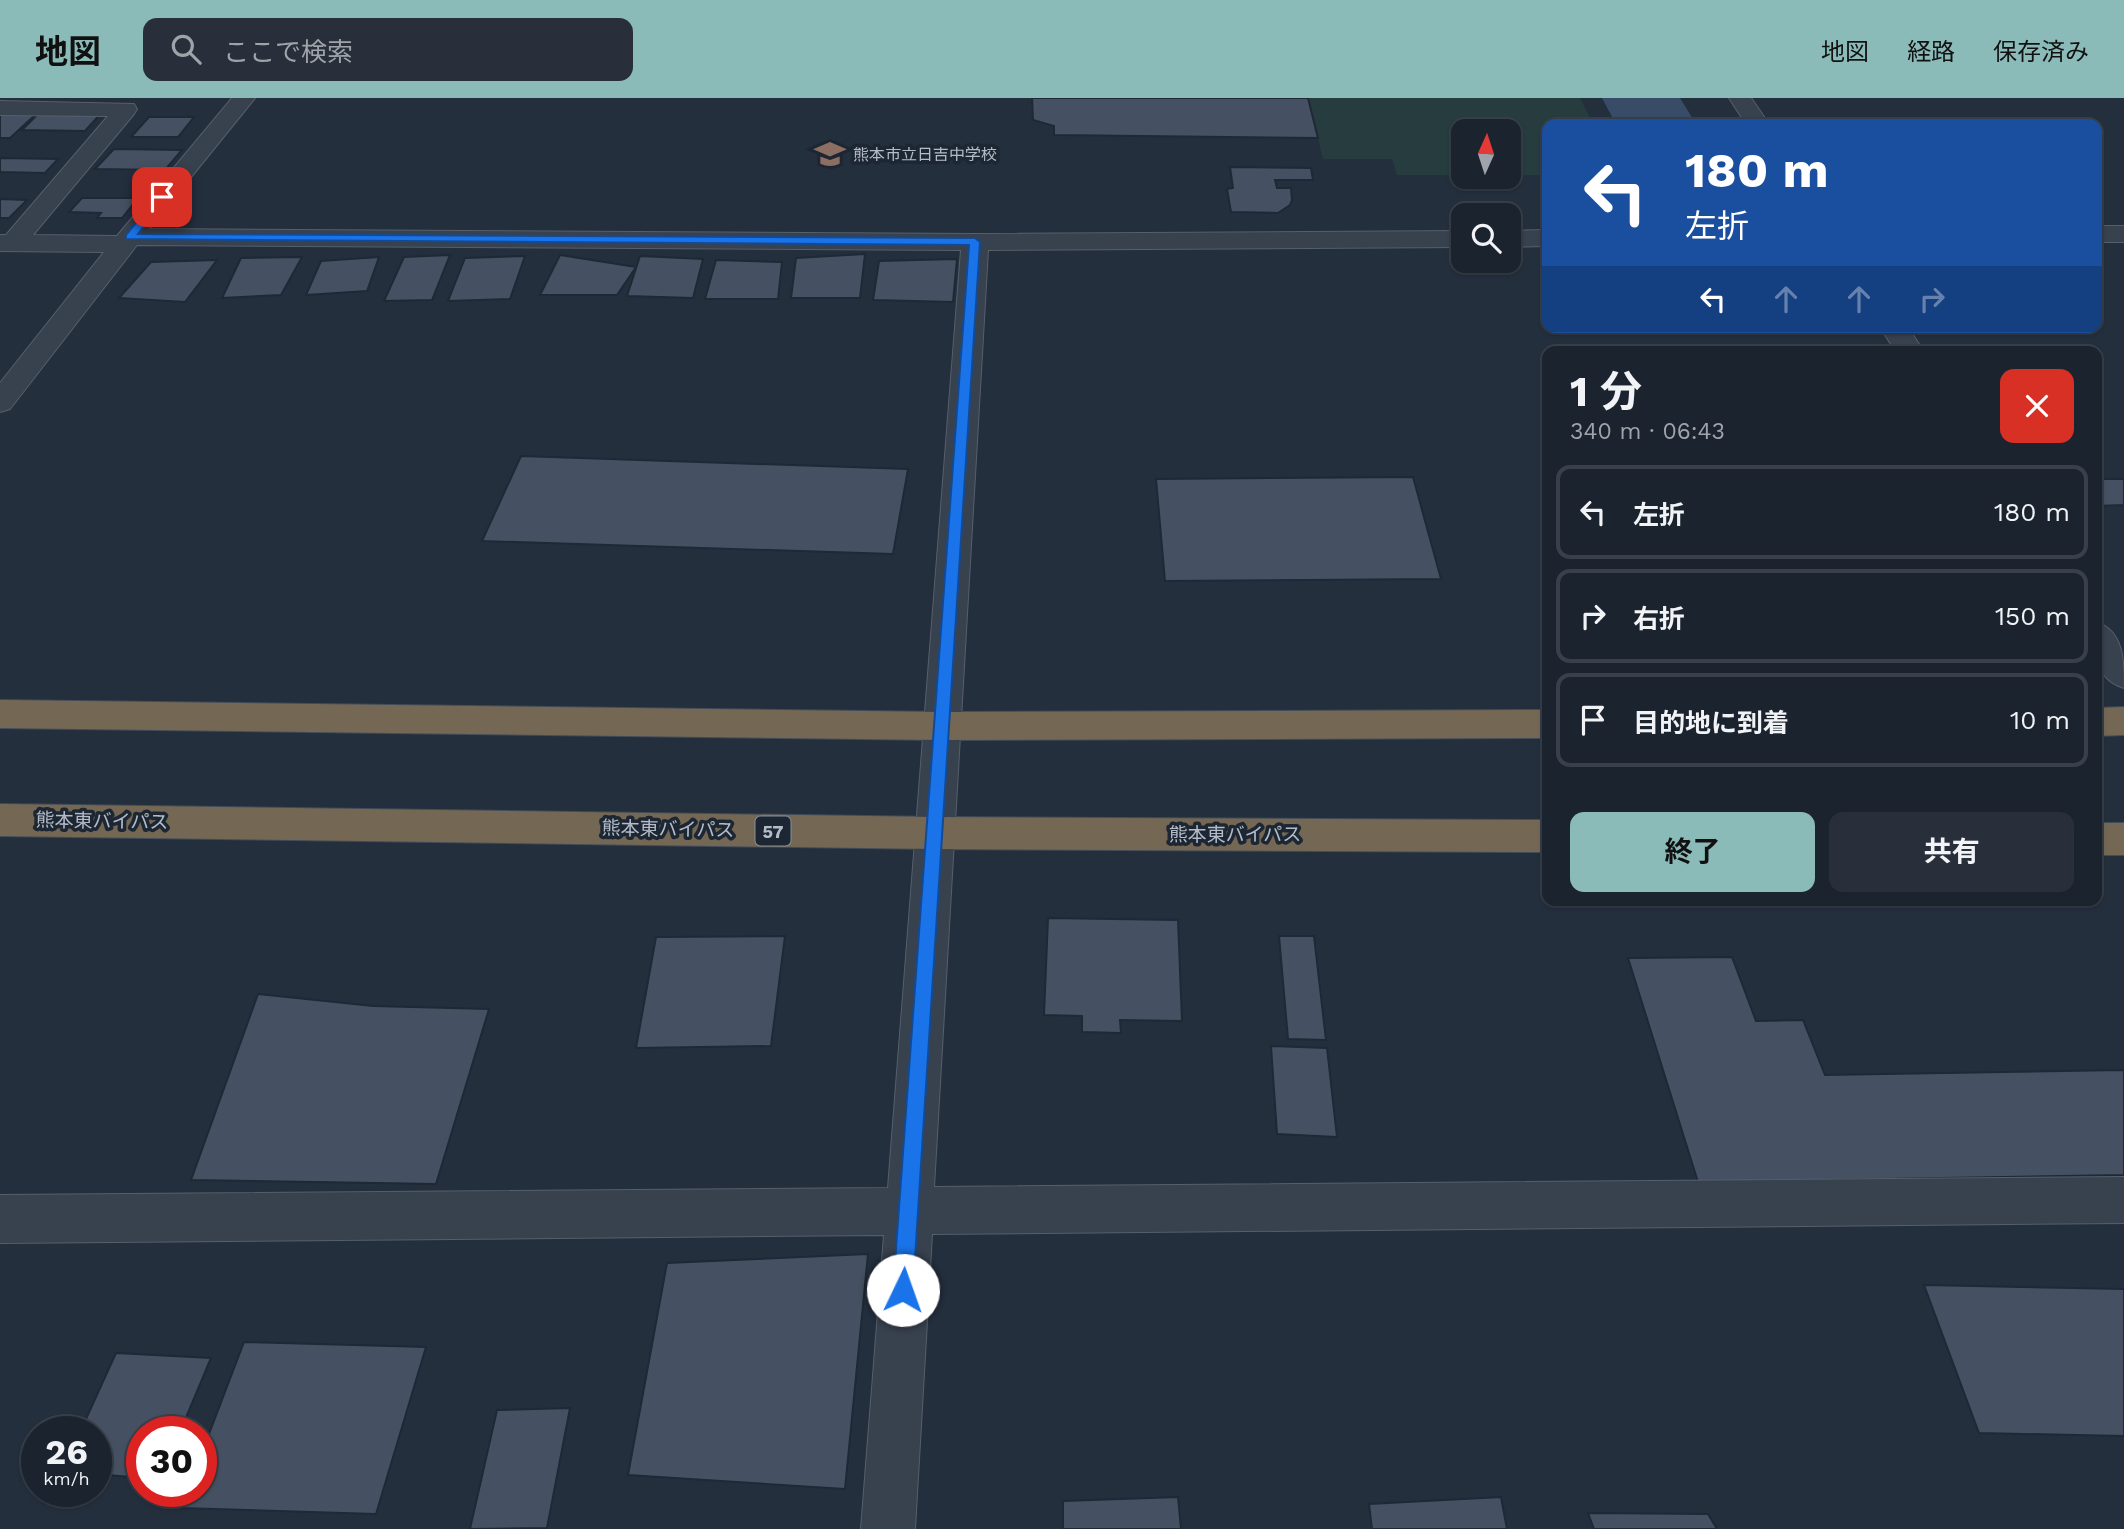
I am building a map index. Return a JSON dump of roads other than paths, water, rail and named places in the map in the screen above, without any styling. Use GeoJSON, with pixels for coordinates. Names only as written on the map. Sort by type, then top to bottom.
{"type":"FeatureCollection","features":[{"type":"Feature","properties":{"kind":"highway"},"geometry":{"type":"LineString","coordinates":[[0,714],[942,726],[1542,724]]}},
{"type":"Feature","properties":{"kind":"highway"},"geometry":{"type":"LineString","coordinates":[[2102,722],[2124,722]]}},
{"type":"Feature","properties":{"kind":"highway","name":"熊本東バイパス"},"geometry":{"type":"LineString","coordinates":[[0,820],[934,833],[1542,836]]}},
{"type":"Feature","properties":{"kind":"highway"},"geometry":{"type":"LineString","coordinates":[[2102,839],[2124,839]]}},
{"type":"Feature","properties":{"kind":"street"},"geometry":{"type":"LineString","coordinates":[[0,403],[127,240],[244,98]]}},
{"type":"Feature","properties":{"kind":"street"},"geometry":{"type":"LineString","coordinates":[[1740,98],[1755,119]]}},
{"type":"Feature","properties":{"kind":"street"},"geometry":{"type":"LineString","coordinates":[[0,108],[127,108],[7,243]]}},
{"type":"Feature","properties":{"kind":"street"},"geometry":{"type":"LineString","coordinates":[[2102,234],[2124,234]]}},
{"type":"Feature","properties":{"kind":"street"},"geometry":{"type":"LineString","coordinates":[[1521,239],[1542,238]]}},
{"type":"Feature","properties":{"kind":"street"},"geometry":{"type":"LineString","coordinates":[[7,243],[127,240],[975,242],[1451,239]]}},
{"type":"Feature","properties":{"kind":"street"},"geometry":{"type":"LineString","coordinates":[[888,1529],[975,242]]}},
{"type":"Feature","properties":{"kind":"street"},"geometry":{"type":"LineString","coordinates":[[2102,643],[2124,676]]}},
{"type":"Feature","properties":{"kind":"street"},"geometry":{"type":"LineString","coordinates":[[0,1219],[2124,1200]]}},
{"type":"Feature","properties":{"kind":"water"},"geometry":{"type":"Polygon","coordinates":[[[1602,98],[1680,98],[1693,119],[1613,119],[1602,98]]]}},
{"type":"Feature","properties":{"kind":"place","name":"熊本市立日吉中学校"},"geometry":{"type":"Point","coordinates":[830,154]}}]}
